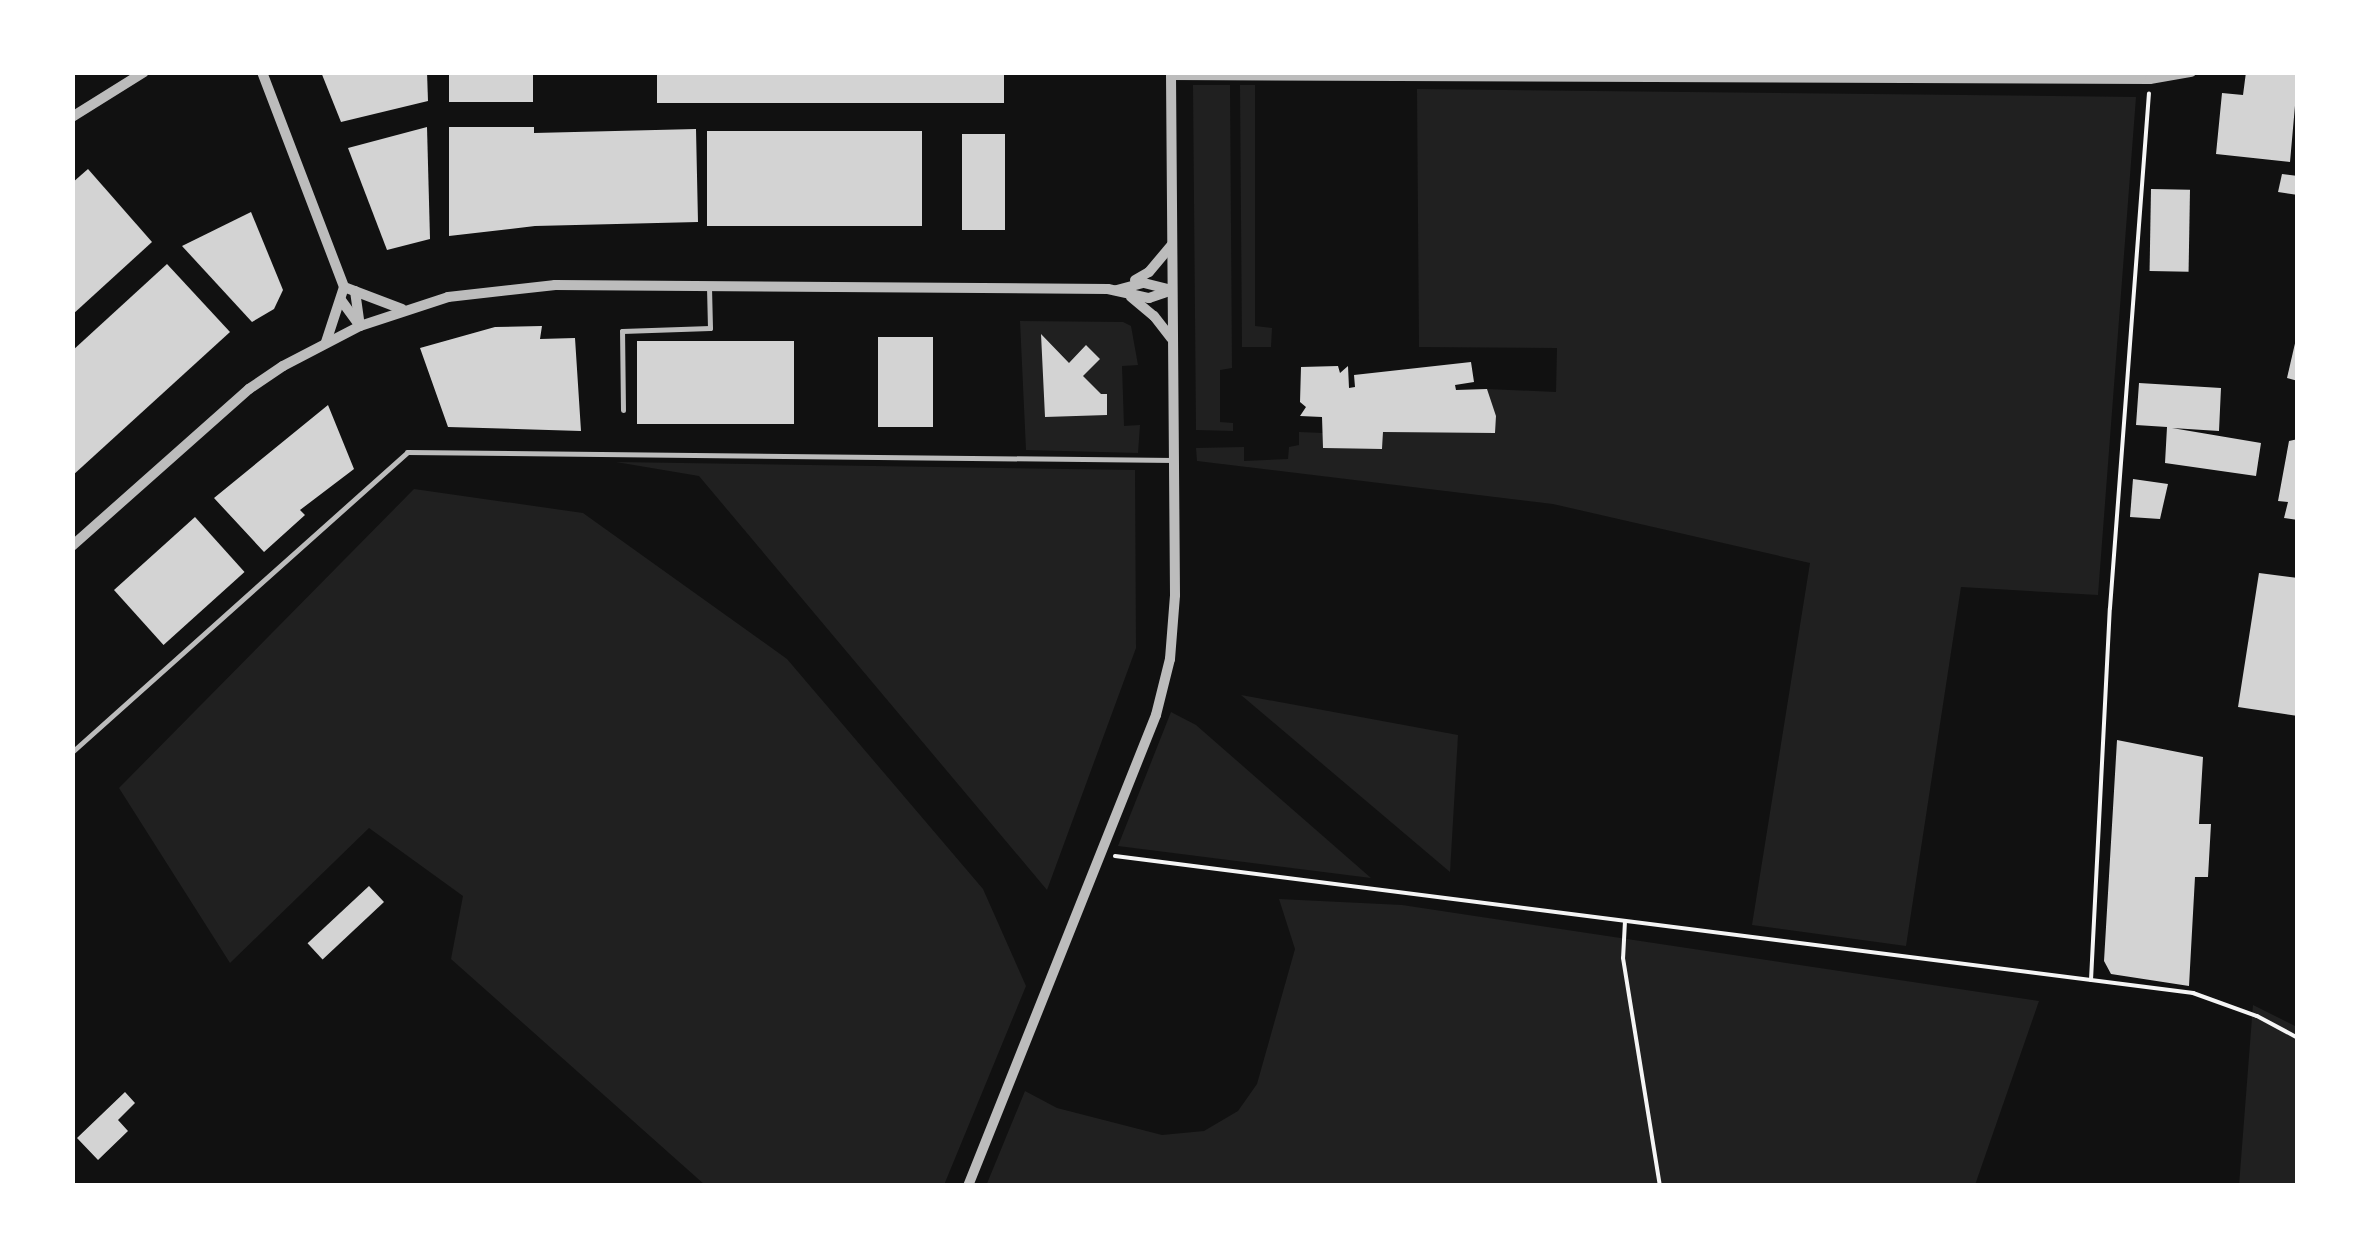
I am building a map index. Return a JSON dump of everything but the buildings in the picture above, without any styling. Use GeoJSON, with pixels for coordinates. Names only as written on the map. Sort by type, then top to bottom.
{"type":"FeatureCollection","features":[{"type":"Feature","properties":{"kind":"street"},"geometry":{"type":"LineString","coordinates":[[72,117],[144,72]]}},
{"type":"Feature","properties":{"kind":"street"},"geometry":{"type":"LineString","coordinates":[[262,72],[350,289],[360,326]]}},
{"type":"Feature","properties":{"kind":"street"},"geometry":{"type":"LineString","coordinates":[[968,1186],[1156,715],[1170,660],[1175,596],[1171,74],[2150,78],[2192,72]]}},
{"type":"Feature","properties":{"kind":"street"},"geometry":{"type":"LineString","coordinates":[[1116,290],[1149,272],[1172,245]]}},
{"type":"Feature","properties":{"kind":"street"},"geometry":{"type":"LineString","coordinates":[[72,546],[249,389],[326,342],[402,309],[517,287],[1116,290],[1149,298],[1172,290]]}},
{"type":"Feature","properties":{"kind":"street"},"geometry":{"type":"LineString","coordinates":[[326,342],[341,300],[350,289]]}},
{"type":"Feature","properties":{"kind":"street"},"geometry":{"type":"LineString","coordinates":[[350,289],[402,309]]}},
{"type":"Feature","properties":{"kind":"street"},"geometry":{"type":"LineString","coordinates":[[1116,290],[1154,316],[1172,340]]}},
{"type":"Feature","properties":{"kind":"street"},"geometry":{"type":"LineString","coordinates":[[341,300],[360,326]]}},
{"type":"Feature","properties":{"kind":"lane"},"geometry":{"type":"LineString","coordinates":[[623,410],[622,331],[710,328],[710,287]]}},
{"type":"Feature","properties":{"kind":"lane"},"geometry":{"type":"LineString","coordinates":[[72,752],[407,452],[1174,460]]}},
{"type":"Feature","properties":{"kind":"path"},"geometry":{"type":"LineString","coordinates":[[2091,980],[2112,588],[2150,78]]}},
{"type":"Feature","properties":{"kind":"path"},"geometry":{"type":"LineString","coordinates":[[1101,854],[2193,994],[2257,1016],[2298,1038]]}},
{"type":"Feature","properties":{"kind":"path"},"geometry":{"type":"LineString","coordinates":[[1624,920],[1623,958],[1660,1186]]}},
{"type":"Feature","properties":{"kind":"shaded area"},"geometry":{"type":"Polygon","coordinates":[[[1193,85],[1230,85],[1232,368],[1220,370],[1220,422],[1233,423],[1233,431],[1196,430],[1193,85]]]}},
{"type":"Feature","properties":{"kind":"shaded area"},"geometry":{"type":"Polygon","coordinates":[[[1240,85],[1255,85],[1255,326],[1272,328],[1271,347],[1242,347],[1240,85]]]}},
{"type":"Feature","properties":{"kind":"shaded area"},"geometry":{"type":"Polygon","coordinates":[[[1417,89],[2136,97],[2098,595],[1961,587],[1906,946],[1752,925],[1810,563],[1553,504],[1197,461],[1196,448],[1244,447],[1244,461],[1288,459],[1289,447],[1299,445],[1299,432],[1323,433],[1324,448],[1382,449],[1383,432],[1494,433],[1496,417],[1487,389],[1556,392],[1557,348],[1419,347],[1417,89]]]}},
{"type":"Feature","properties":{"kind":"shaded area"},"geometry":{"type":"Polygon","coordinates":[[[1020,321],[1123,322],[1131,326],[1138,365],[1122,366],[1124,426],[1140,425],[1138,453],[1026,450],[1020,321]]]}},
{"type":"Feature","properties":{"kind":"shaded area"},"geometry":{"type":"Polygon","coordinates":[[[616,462],[1135,470],[1136,648],[1047,890],[699,476],[616,462]]]}},
{"type":"Feature","properties":{"kind":"shaded area"},"geometry":{"type":"Polygon","coordinates":[[[414,489],[583,513],[787,659],[983,889],[1026,986],[944,1185],[705,1185],[451,959],[463,896],[369,828],[230,963],[119,788],[414,489]]]}},
{"type":"Feature","properties":{"kind":"shaded area"},"geometry":{"type":"Polygon","coordinates":[[[1241,695],[1458,735],[1450,872],[1241,695]]]}},
{"type":"Feature","properties":{"kind":"shaded area"},"geometry":{"type":"Polygon","coordinates":[[[1171,712],[1196,725],[1371,878],[1118,846],[1171,712]]]}},
{"type":"Feature","properties":{"kind":"shaded area"},"geometry":{"type":"Polygon","coordinates":[[[1279,899],[1402,905],[2039,1001],[1975,1185],[986,1186],[1025,1091],[1057,1108],[1162,1135],[1204,1131],[1238,1111],[1257,1084],[1295,949],[1279,899]]]}},
{"type":"Feature","properties":{"kind":"shaded area"},"geometry":{"type":"Polygon","coordinates":[[[2253,1005],[2297,1027],[2297,1185],[2239,1186],[2253,1005]]]}}]}
